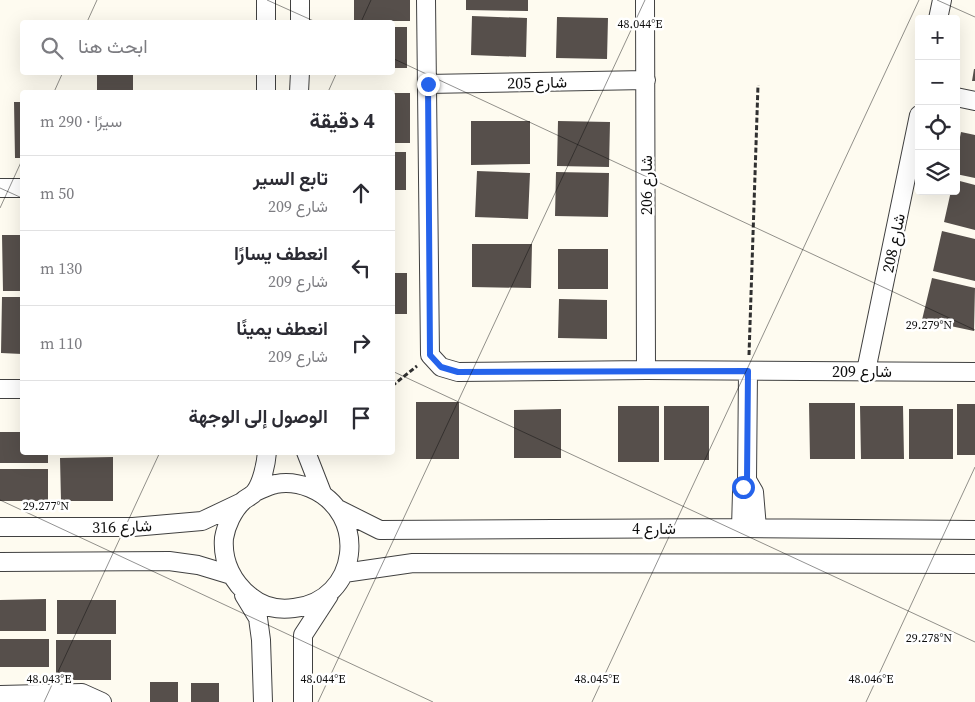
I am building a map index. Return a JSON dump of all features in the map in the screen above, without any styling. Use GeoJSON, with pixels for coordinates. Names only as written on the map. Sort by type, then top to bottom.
{"type":"FeatureCollection","features":[{"type":"Feature","properties":{"kind":"street"},"geometry":{"type":"LineString","coordinates":[[266,0],[266,20]]}},
{"type":"Feature","properties":{"kind":"street"},"geometry":{"type":"LineString","coordinates":[[300,0],[300,20]]}},
{"type":"Feature","properties":{"kind":"street"},"geometry":{"type":"LineString","coordinates":[[426,0],[430,355]]}},
{"type":"Feature","properties":{"kind":"street","name":"شارع 206"},"geometry":{"type":"LineString","coordinates":[[645,0],[646,370]]}},
{"type":"Feature","properties":{"kind":"street"},"geometry":{"type":"LineString","coordinates":[[939,15],[942,0]]}},
{"type":"Feature","properties":{"kind":"street"},"geometry":{"type":"LineString","coordinates":[[266,75],[266,90]]}},
{"type":"Feature","properties":{"kind":"street"},"geometry":{"type":"LineString","coordinates":[[300,75],[300,90]]}},
{"type":"Feature","properties":{"kind":"street","name":"شارع 205"},"geometry":{"type":"LineString","coordinates":[[428,84],[646,80]]}},
{"type":"Feature","properties":{"kind":"street"},"geometry":{"type":"LineString","coordinates":[[960,98],[975,101]]}},
{"type":"Feature","properties":{"kind":"street","name":"شارع 208"},"geometry":{"type":"LineString","coordinates":[[866,371],[915,133]]}},
{"type":"Feature","properties":{"kind":"street"},"geometry":{"type":"LineString","coordinates":[[0,188],[20,188]]}},
{"type":"Feature","properties":{"kind":"street","name":"شارع 209"},"geometry":{"type":"LineString","coordinates":[[430,355],[441,367],[458,372],[646,370],[975,372]]}},
{"type":"Feature","properties":{"kind":"street"},"geometry":{"type":"LineString","coordinates":[[748,371],[747,480],[754,492],[749,528]]}},
{"type":"Feature","properties":{"kind":"street"},"geometry":{"type":"LineString","coordinates":[[0,389],[20,389]]}},
{"type":"Feature","properties":{"kind":"street"},"geometry":{"type":"LineString","coordinates":[[255,492],[265,467],[267,455]]}},
{"type":"Feature","properties":{"kind":"street"},"geometry":{"type":"LineString","coordinates":[[303,702],[303,635],[344,573],[350,551],[348,529],[338,509],[322,493],[307,455]]}},
{"type":"Feature","properties":{"kind":"street"},"geometry":{"type":"LineString","coordinates":[[263,702],[262,640],[258,618],[231,575],[225,556],[224,537],[230,519],[240,503],[255,492],[277,484],[300,485],[322,493]]}},
{"type":"Feature","properties":{"kind":"street","name":"شارع 316"},"geometry":{"type":"LineString","coordinates":[[0,527],[133,528],[202,521],[240,503]]}},
{"type":"Feature","properties":{"kind":"street","name":"شارع 4"},"geometry":{"type":"LineString","coordinates":[[338,509],[380,530],[749,528],[975,530]]}},
{"type":"Feature","properties":{"kind":"street"},"geometry":{"type":"LineString","coordinates":[[0,562],[169,562],[198,565],[231,575]]}},
{"type":"Feature","properties":{"kind":"street"},"geometry":{"type":"LineString","coordinates":[[344,573],[413,563],[975,564]]}},
{"type":"Feature","properties":{"kind":"street"},"geometry":{"type":"LineString","coordinates":[[241,590],[255,600],[270,607],[286,609],[303,607],[318,601],[332,591]]}},
{"type":"Feature","properties":{"kind":"street"},"geometry":{"type":"LineString","coordinates":[[0,695],[82,693],[102,702]]}},
{"type":"Feature","properties":{"kind":"path"},"geometry":{"type":"LineString","coordinates":[[748,371],[758,85]]}},
{"type":"Feature","properties":{"kind":"path"},"geometry":{"type":"LineString","coordinates":[[395,384],[430,355]]}},
{"type":"Feature","properties":{"kind":"building"},"geometry":{"type":"Polygon","coordinates":[[[354,0],[410,0],[410,21],[354,20],[354,0]]]}},
{"type":"Feature","properties":{"kind":"building"},"geometry":{"type":"Polygon","coordinates":[[[466,0],[528,0],[528,11],[466,10],[466,0]]]}},
{"type":"Feature","properties":{"kind":"building"},"geometry":{"type":"Polygon","coordinates":[[[472,16],[527,18],[526,57],[471,55],[472,16]]]}},
{"type":"Feature","properties":{"kind":"building"},"geometry":{"type":"Polygon","coordinates":[[[557,17],[608,18],[607,59],[556,58],[557,17]]]}},
{"type":"Feature","properties":{"kind":"building"},"geometry":{"type":"Polygon","coordinates":[[[395,27],[407,27],[407,68],[395,68],[395,27]]]}},
{"type":"Feature","properties":{"kind":"building"},"geometry":{"type":"Polygon","coordinates":[[[974,69],[975,81],[972,81],[974,69]]]}},
{"type":"Feature","properties":{"kind":"building"},"geometry":{"type":"Polygon","coordinates":[[[97,75],[133,75],[133,90],[97,90],[97,75]]]}},
{"type":"Feature","properties":{"kind":"building"},"geometry":{"type":"Polygon","coordinates":[[[395,93],[410,93],[410,143],[395,143],[395,93]]]}},
{"type":"Feature","properties":{"kind":"building"},"geometry":{"type":"Polygon","coordinates":[[[14,102],[20,102],[20,158],[15,158],[14,102]]]}},
{"type":"Feature","properties":{"kind":"building"},"geometry":{"type":"Polygon","coordinates":[[[471,121],[530,121],[530,164],[471,165],[471,121]]]}},
{"type":"Feature","properties":{"kind":"building"},"geometry":{"type":"Polygon","coordinates":[[[558,121],[610,122],[609,167],[557,166],[558,121]]]}},
{"type":"Feature","properties":{"kind":"building"},"geometry":{"type":"Polygon","coordinates":[[[961,132],[975,135],[975,178],[960,175],[961,132]]]}},
{"type":"Feature","properties":{"kind":"building"},"geometry":{"type":"Polygon","coordinates":[[[395,152],[406,152],[406,190],[395,190],[395,152]]]}},
{"type":"Feature","properties":{"kind":"building"},"geometry":{"type":"Polygon","coordinates":[[[477,171],[530,173],[528,219],[475,217],[477,171]]]}},
{"type":"Feature","properties":{"kind":"building"},"geometry":{"type":"Polygon","coordinates":[[[556,172],[609,173],[608,217],[555,216],[556,172]]]}},
{"type":"Feature","properties":{"kind":"building"},"geometry":{"type":"Polygon","coordinates":[[[960,181],[975,185],[975,230],[944,222],[950,195],[960,195],[960,181]]]}},
{"type":"Feature","properties":{"kind":"building"},"geometry":{"type":"Polygon","coordinates":[[[942,231],[975,239],[975,281],[933,271],[942,231]]]}},
{"type":"Feature","properties":{"kind":"building"},"geometry":{"type":"Polygon","coordinates":[[[2,235],[20,235],[20,291],[3,291],[2,235]]]}},
{"type":"Feature","properties":{"kind":"building"},"geometry":{"type":"Polygon","coordinates":[[[472,244],[532,244],[531,288],[472,287],[472,244]]]}},
{"type":"Feature","properties":{"kind":"building"},"geometry":{"type":"Polygon","coordinates":[[[558,249],[608,249],[608,289],[558,289],[558,249]]]}},
{"type":"Feature","properties":{"kind":"building"},"geometry":{"type":"Polygon","coordinates":[[[395,273],[407,273],[407,314],[395,314],[395,273]]]}},
{"type":"Feature","properties":{"kind":"building"},"geometry":{"type":"Polygon","coordinates":[[[932,278],[975,288],[974,331],[922,320],[932,278]]]}},
{"type":"Feature","properties":{"kind":"building"},"geometry":{"type":"Polygon","coordinates":[[[2,297],[20,297],[20,354],[1,353],[2,297]]]}},
{"type":"Feature","properties":{"kind":"building"},"geometry":{"type":"Polygon","coordinates":[[[559,299],[607,300],[607,339],[558,338],[559,299]]]}},
{"type":"Feature","properties":{"kind":"building"},"geometry":{"type":"Polygon","coordinates":[[[416,402],[459,402],[459,459],[416,459],[416,402]]]}},
{"type":"Feature","properties":{"kind":"building"},"geometry":{"type":"Polygon","coordinates":[[[809,403],[855,403],[855,459],[810,459],[809,403]]]}},
{"type":"Feature","properties":{"kind":"building"},"geometry":{"type":"Polygon","coordinates":[[[957,404],[975,404],[975,455],[957,455],[957,404]]]}},
{"type":"Feature","properties":{"kind":"building"},"geometry":{"type":"Polygon","coordinates":[[[618,406],[659,406],[659,462],[618,462],[618,406]]]}},
{"type":"Feature","properties":{"kind":"building"},"geometry":{"type":"Polygon","coordinates":[[[664,406],[709,406],[709,460],[664,460],[664,406]]]}},
{"type":"Feature","properties":{"kind":"building"},"geometry":{"type":"Polygon","coordinates":[[[860,406],[903,406],[904,459],[861,459],[860,406]]]}},
{"type":"Feature","properties":{"kind":"building"},"geometry":{"type":"Polygon","coordinates":[[[561,409],[561,458],[514,458],[514,410],[561,409]]]}},
{"type":"Feature","properties":{"kind":"building"},"geometry":{"type":"Polygon","coordinates":[[[909,409],[953,409],[953,459],[909,459],[909,409]]]}},
{"type":"Feature","properties":{"kind":"building"},"geometry":{"type":"Polygon","coordinates":[[[0,432],[20,432],[20,455],[48,455],[48,463],[0,463],[0,432]]]}},
{"type":"Feature","properties":{"kind":"building"},"geometry":{"type":"Polygon","coordinates":[[[113,457],[113,501],[61,501],[60,458],[113,457]]]}},
{"type":"Feature","properties":{"kind":"building"},"geometry":{"type":"Polygon","coordinates":[[[0,469],[48,469],[48,501],[0,501],[0,469]]]}},
{"type":"Feature","properties":{"kind":"building"},"geometry":{"type":"Polygon","coordinates":[[[46,599],[46,631],[0,631],[0,600],[46,599]]]}},
{"type":"Feature","properties":{"kind":"building"},"geometry":{"type":"Polygon","coordinates":[[[57,600],[116,600],[116,634],[57,634],[57,600]]]}},
{"type":"Feature","properties":{"kind":"building"},"geometry":{"type":"Polygon","coordinates":[[[0,639],[49,639],[49,667],[0,667],[0,639]]]}},
{"type":"Feature","properties":{"kind":"building"},"geometry":{"type":"Polygon","coordinates":[[[56,640],[111,640],[111,680],[56,680],[56,640]]]}},
{"type":"Feature","properties":{"kind":"building"},"geometry":{"type":"Polygon","coordinates":[[[150,682],[178,682],[178,702],[150,702],[150,682]]]}},
{"type":"Feature","properties":{"kind":"building"},"geometry":{"type":"Polygon","coordinates":[[[191,683],[219,683],[219,702],[191,702],[191,683]]]}},
{"type":"Feature","properties":{"kind":"route"},"geometry":{"type":"LineString","coordinates":[[428,84],[430,355],[441,367],[458,372],[748,371],[747,480],[743,487]]}}]}
